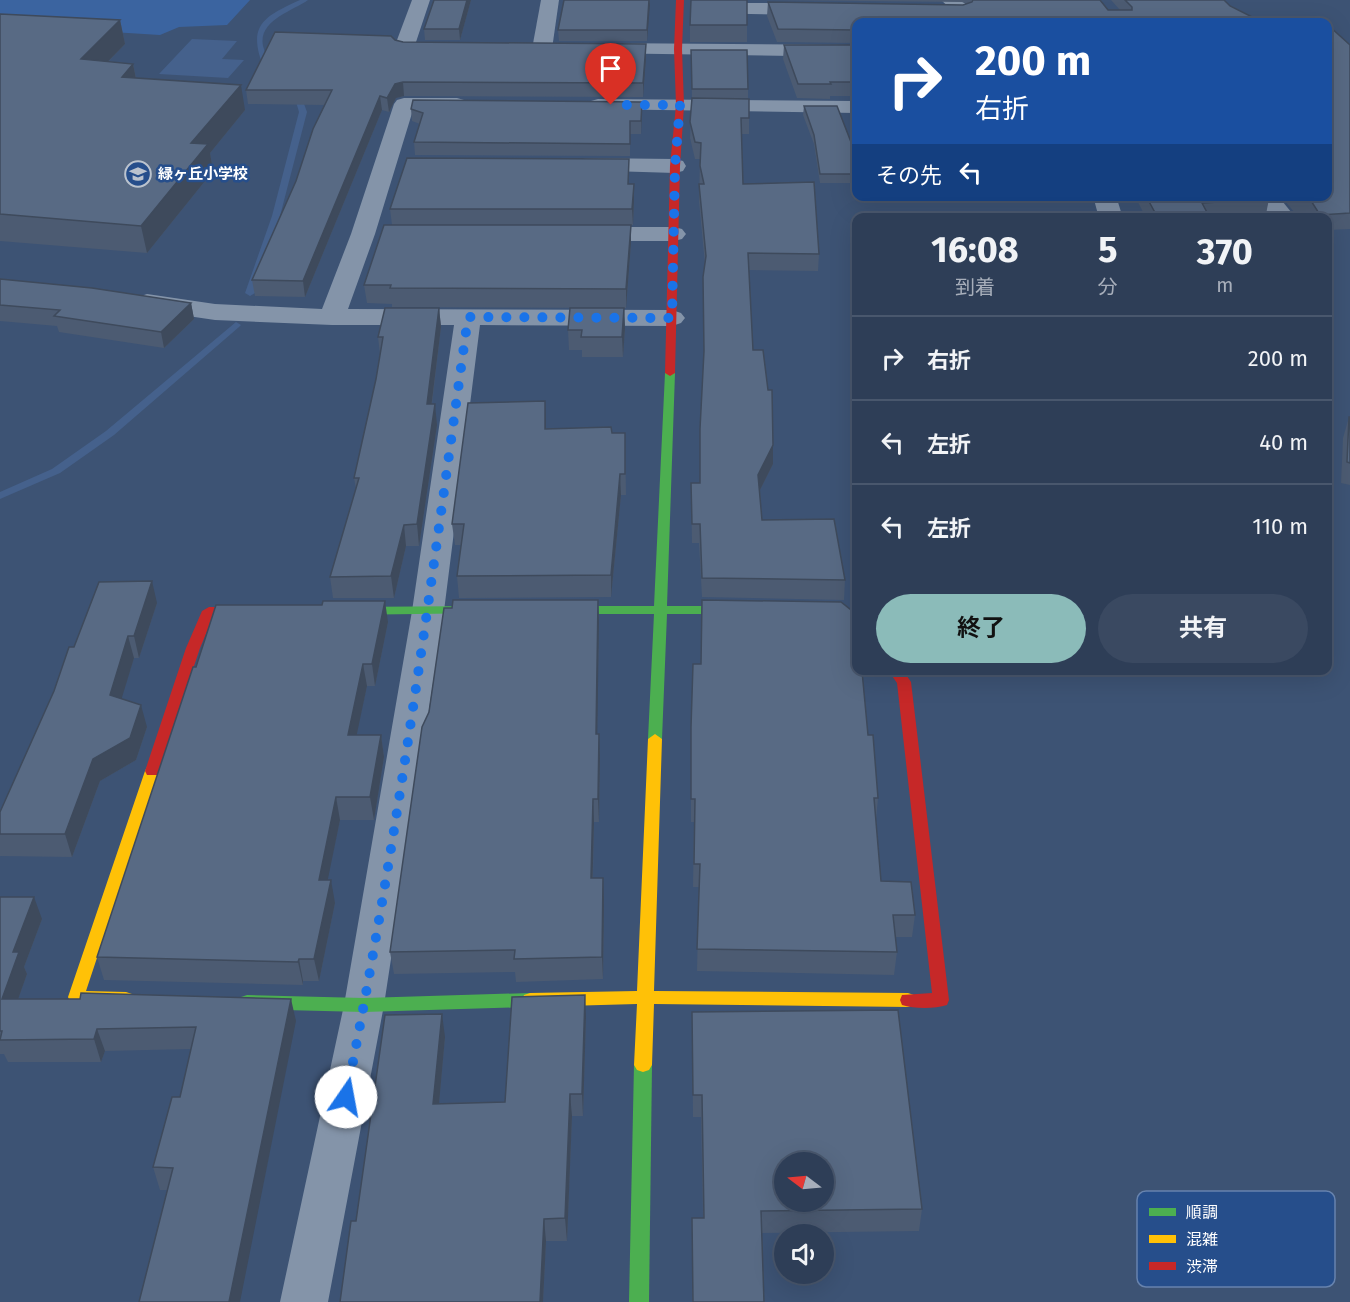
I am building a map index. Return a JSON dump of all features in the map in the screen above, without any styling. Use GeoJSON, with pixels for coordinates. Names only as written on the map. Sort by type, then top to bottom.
{"type":"FeatureCollection","features":[{"type":"Feature","properties":{"kind":"street"},"geometry":{"type":"LineString","coordinates":[[421,0],[404,48],[462,48]]}},
{"type":"Feature","properties":{"kind":"street"},"geometry":{"type":"LineString","coordinates":[[542,49],[550,0]]}},
{"type":"Feature","properties":{"kind":"street"},"geometry":{"type":"LineString","coordinates":[[639,1302],[644,997],[672,318],[675,166],[680,105],[678,49],[680,4],[832,9]]}},
{"type":"Feature","properties":{"kind":"street"},"geometry":{"type":"LineString","coordinates":[[519,49],[565,49]]}},
{"type":"Feature","properties":{"kind":"street"},"geometry":{"type":"LineString","coordinates":[[587,49],[852,51]]}},
{"type":"Feature","properties":{"kind":"street"},"geometry":{"type":"LineString","coordinates":[[332,317],[363,234],[404,104],[476,104]]}},
{"type":"Feature","properties":{"kind":"street"},"geometry":{"type":"LineString","coordinates":[[572,105],[852,107]]}},
{"type":"Feature","properties":{"kind":"street"},"geometry":{"type":"LineString","coordinates":[[386,164],[409,164]]}},
{"type":"Feature","properties":{"kind":"street"},"geometry":{"type":"LineString","coordinates":[[559,165],[675,166]]}},
{"type":"Feature","properties":{"kind":"street"},"geometry":{"type":"LineString","coordinates":[[1270,201],[1281,213]]}},
{"type":"Feature","properties":{"kind":"street"},"geometry":{"type":"LineString","coordinates":[[363,234],[387,234]]}},
{"type":"Feature","properties":{"kind":"street"},"geometry":{"type":"LineString","coordinates":[[566,234],[674,234]]}},
{"type":"Feature","properties":{"kind":"street"},"geometry":{"type":"LineString","coordinates":[[128,299],[215,312],[332,317],[672,318]]}},
{"type":"Feature","properties":{"kind":"street"},"geometry":{"type":"LineString","coordinates":[[304,1302],[364,1005],[428,611],[468,317]]}},
{"type":"Feature","properties":{"kind":"street"},"geometry":{"type":"LineString","coordinates":[[324,611],[497,610]]}},
{"type":"Feature","properties":{"kind":"street"},"geometry":{"type":"LineString","coordinates":[[543,610],[754,610]]}},
{"type":"Feature","properties":{"kind":"street"},"geometry":{"type":"LineString","coordinates":[[145,999],[76,998],[193,648],[208,611],[278,611]]}},
{"type":"Feature","properties":{"kind":"street"},"geometry":{"type":"LineString","coordinates":[[790,611],[849,612],[852,616]]}},
{"type":"Feature","properties":{"kind":"street"},"geometry":{"type":"LineString","coordinates":[[237,1002],[364,1005],[644,997],[941,1000],[904,682],[899,675]]}},
{"type":"Feature","properties":{"kind":"shaded area"},"geometry":{"type":"Polygon","coordinates":[[[0,0],[250,0],[227,25],[179,27],[160,35],[0,25],[0,0]]]}},
{"type":"Feature","properties":{"kind":"shaded area"},"geometry":{"type":"Polygon","coordinates":[[[192,39],[237,41],[222,59],[244,60],[228,78],[159,74],[192,39]]]}},
{"type":"Feature","properties":{"kind":"building"},"geometry":{"type":"Polygon","coordinates":[[[434,0],[467,0],[459,29],[424,29],[434,0]]]}},
{"type":"Feature","properties":{"kind":"building"},"geometry":{"type":"Polygon","coordinates":[[[564,0],[649,0],[647,30],[558,30],[564,0]]]}},
{"type":"Feature","properties":{"kind":"building"},"geometry":{"type":"Polygon","coordinates":[[[691,0],[747,0],[747,25],[690,25],[691,0]]]}},
{"type":"Feature","properties":{"kind":"building"},"geometry":{"type":"Polygon","coordinates":[[[973,0],[1100,0],[1108,10],[1132,10],[1125,0],[1224,0],[1230,6],[1254,18],[852,18],[852,30],[778,29],[768,2],[963,5],[973,0]]]}},
{"type":"Feature","properties":{"kind":"building"},"geometry":{"type":"Polygon","coordinates":[[[0,14],[120,20],[81,59],[133,64],[122,77],[241,85],[191,143],[208,144],[141,226],[0,214],[0,14]]]}},
{"type":"Feature","properties":{"kind":"building"},"geometry":{"type":"Polygon","coordinates":[[[1332,29],[1350,45],[1350,213],[1319,213],[1311,201],[1332,201],[1332,29]]]}},
{"type":"Feature","properties":{"kind":"building"},"geometry":{"type":"Polygon","coordinates":[[[275,32],[391,36],[403,42],[646,44],[643,83],[403,82],[395,84],[387,98],[380,96],[303,281],[252,280],[296,181],[313,129],[332,90],[246,90],[275,32]]]}},
{"type":"Feature","properties":{"kind":"building"},"geometry":{"type":"Polygon","coordinates":[[[784,45],[852,45],[852,82],[798,84],[784,45]]]}},
{"type":"Feature","properties":{"kind":"building"},"geometry":{"type":"Polygon","coordinates":[[[691,50],[747,50],[748,89],[692,89],[691,50]]]}},
{"type":"Feature","properties":{"kind":"building"},"geometry":{"type":"Polygon","coordinates":[[[692,98],[749,99],[749,118],[741,118],[743,184],[814,182],[819,254],[748,253],[753,350],[763,350],[768,390],[772,390],[773,445],[758,475],[762,520],[834,519],[845,580],[702,578],[700,524],[692,524],[691,483],[700,483],[704,351],[703,277],[706,256],[699,184],[704,184],[700,166],[701,143],[695,142],[690,122],[692,98]]]}},
{"type":"Feature","properties":{"kind":"building"},"geometry":{"type":"Polygon","coordinates":[[[413,100],[642,102],[641,121],[630,121],[630,144],[414,142],[423,113],[411,109],[413,100]]]}},
{"type":"Feature","properties":{"kind":"building"},"geometry":{"type":"Polygon","coordinates":[[[804,106],[837,106],[852,145],[852,174],[820,174],[814,135],[804,106]]]}},
{"type":"Feature","properties":{"kind":"building"},"geometry":{"type":"Polygon","coordinates":[[[407,158],[629,159],[628,184],[634,184],[632,209],[390,209],[407,158]]]}},
{"type":"Feature","properties":{"kind":"building"},"geometry":{"type":"Polygon","coordinates":[[[1149,201],[1236,201],[1202,203],[1207,213],[1155,213],[1149,201]]]}},
{"type":"Feature","properties":{"kind":"building"},"geometry":{"type":"Polygon","coordinates":[[[384,225],[631,225],[626,289],[390,288],[391,285],[364,285],[384,225]]]}},
{"type":"Feature","properties":{"kind":"building"},"geometry":{"type":"Polygon","coordinates":[[[0,279],[92,288],[191,303],[161,332],[54,316],[60,310],[0,305],[0,279]]]}},
{"type":"Feature","properties":{"kind":"building"},"geometry":{"type":"Polygon","coordinates":[[[385,308],[439,308],[427,404],[435,404],[417,524],[404,525],[391,576],[330,577],[359,478],[354,478],[376,379],[383,337],[378,337],[385,308]]]}},
{"type":"Feature","properties":{"kind":"building"},"geometry":{"type":"Polygon","coordinates":[[[570,308],[624,308],[622,337],[581,337],[582,330],[568,330],[570,308]]]}},
{"type":"Feature","properties":{"kind":"building"},"geometry":{"type":"Polygon","coordinates":[[[545,401],[545,429],[611,427],[612,433],[625,433],[625,474],[620,474],[611,575],[457,576],[464,524],[452,524],[468,403],[545,401]]]}},
{"type":"Feature","properties":{"kind":"building"},"geometry":{"type":"Polygon","coordinates":[[[1350,417],[1350,463],[1347,462],[1350,417]]]}},
{"type":"Feature","properties":{"kind":"building"},"geometry":{"type":"Polygon","coordinates":[[[152,581],[134,636],[128,636],[110,695],[141,705],[130,738],[93,759],[65,834],[0,834],[0,812],[54,691],[69,647],[74,647],[99,582],[152,581]]]}},
{"type":"Feature","properties":{"kind":"building"},"geometry":{"type":"Polygon","coordinates":[[[453,600],[598,600],[596,734],[599,734],[598,799],[593,799],[591,878],[603,878],[602,957],[514,959],[515,950],[390,952],[422,727],[429,712],[444,608],[452,608],[453,600]]]}},
{"type":"Feature","properties":{"kind":"building"},"geometry":{"type":"Polygon","coordinates":[[[702,600],[841,602],[851,610],[852,675],[862,675],[868,735],[873,735],[878,798],[874,798],[881,881],[911,882],[915,915],[893,915],[897,952],[697,949],[700,864],[694,864],[695,799],[691,799],[691,727],[693,664],[701,664],[702,600]]]}},
{"type":"Feature","properties":{"kind":"building"},"geometry":{"type":"Polygon","coordinates":[[[323,601],[385,601],[372,664],[363,664],[348,735],[381,735],[370,797],[336,797],[319,880],[331,880],[314,959],[299,959],[298,962],[97,957],[193,667],[196,667],[216,605],[322,605],[323,601]]]}},
{"type":"Feature","properties":{"kind":"building"},"geometry":{"type":"Polygon","coordinates":[[[0,897],[34,897],[13,952],[19,952],[2,999],[80,999],[81,993],[291,999],[229,1302],[139,1302],[173,1168],[153,1167],[172,1097],[180,1097],[196,1027],[97,1029],[94,1039],[0,1040],[2,1031],[0,1031],[0,897]]]}},
{"type":"Feature","properties":{"kind":"building"},"geometry":{"type":"Polygon","coordinates":[[[585,995],[582,1094],[570,1094],[565,1218],[544,1219],[540,1302],[340,1302],[351,1221],[356,1221],[385,1015],[442,1014],[433,1104],[505,1102],[512,997],[585,995]]]}},
{"type":"Feature","properties":{"kind":"building"},"geometry":{"type":"Polygon","coordinates":[[[898,1010],[922,1209],[834,1210],[834,1152],[774,1152],[774,1211],[761,1211],[764,1302],[693,1302],[692,1218],[704,1218],[702,1095],[693,1095],[692,1012],[898,1010]]]}},
{"type":"Feature","properties":{"kind":"waterway"},"geometry":{"type":"LineString","coordinates":[[268,69],[259,42],[263,28],[276,16],[305,0]]}},
{"type":"Feature","properties":{"kind":"waterway"},"geometry":{"type":"LineString","coordinates":[[250,293],[276,216],[303,112],[295,90]]}},
{"type":"Feature","properties":{"kind":"waterway"},"geometry":{"type":"LineString","coordinates":[[0,496],[56,471],[110,433],[236,325]]}},
{"type":"Feature","properties":{"kind":"traffic: fast"},"geometry":{"type":"LineString","coordinates":[[655,739],[670,373]]}},
{"type":"Feature","properties":{"kind":"traffic: fast"},"geometry":{"type":"LineString","coordinates":[[341,611],[487,610]]}},
{"type":"Feature","properties":{"kind":"traffic: fast"},"geometry":{"type":"LineString","coordinates":[[554,610],[745,610]]}},
{"type":"Feature","properties":{"kind":"traffic: fast"},"geometry":{"type":"LineString","coordinates":[[809,611],[849,612],[852,616]]}},
{"type":"Feature","properties":{"kind":"traffic: fast"},"geometry":{"type":"LineString","coordinates":[[247,1002],[364,1005],[530,1000]]}},
{"type":"Feature","properties":{"kind":"traffic: fast"},"geometry":{"type":"LineString","coordinates":[[639,1302],[643,1065]]}},
{"type":"Feature","properties":{"kind":"traffic: slow"},"geometry":{"type":"LineString","coordinates":[[643,1065],[655,739]]}},
{"type":"Feature","properties":{"kind":"traffic: slow"},"geometry":{"type":"LineString","coordinates":[[126,999],[76,997],[152,771]]}},
{"type":"Feature","properties":{"kind":"traffic: slow"},"geometry":{"type":"LineString","coordinates":[[530,1000],[644,997],[908,1000]]}},
{"type":"Feature","properties":{"kind":"traffic: jam"},"geometry":{"type":"LineString","coordinates":[[670,373],[675,166],[680,105],[678,49],[680,0]]}},
{"type":"Feature","properties":{"kind":"traffic: jam"},"geometry":{"type":"LineString","coordinates":[[152,771],[193,648],[209,611],[259,611]]}},
{"type":"Feature","properties":{"kind":"traffic: jam"},"geometry":{"type":"LineString","coordinates":[[899,675],[904,682],[941,1000],[908,1000]]}},
{"type":"Feature","properties":{"kind":"place","name":"緑ヶ丘小学校"},"geometry":{"type":"Point","coordinates":[138,174]}},
{"type":"Feature","properties":{"kind":"route"},"geometry":{"type":"LineString","coordinates":[[346,1097],[364,1005],[428,611],[468,317],[672,318],[675,166],[680,105],[611,105]]}}]}
